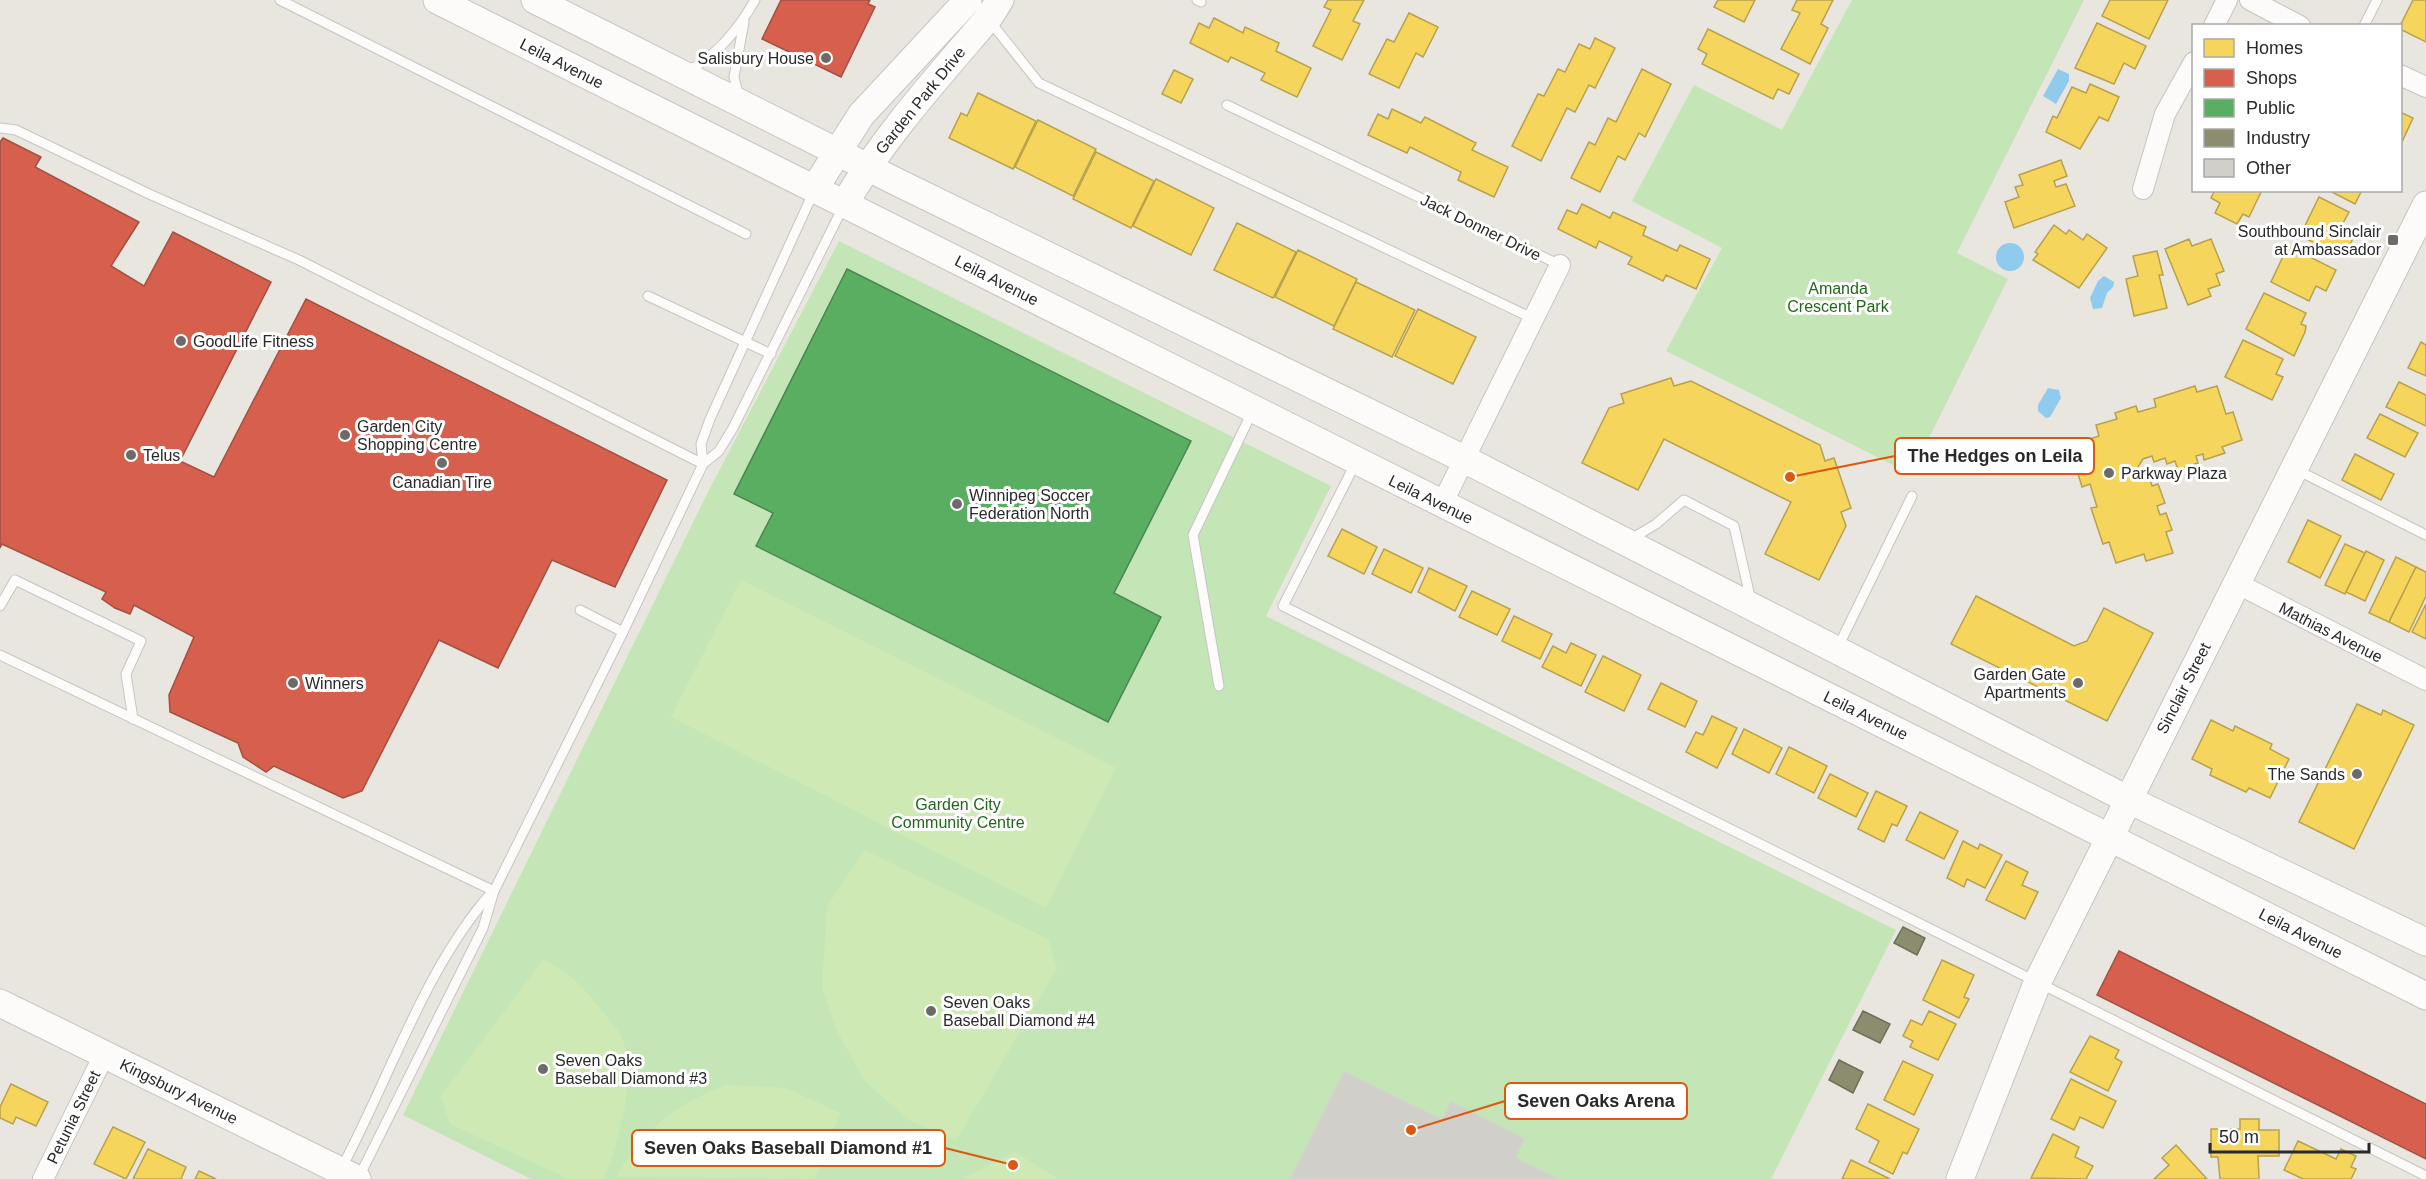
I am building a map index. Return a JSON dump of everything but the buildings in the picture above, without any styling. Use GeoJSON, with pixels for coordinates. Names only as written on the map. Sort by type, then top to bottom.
{"type":"FeatureCollection","features":[{"type":"Feature","properties":{"kind":"main road"},"geometry":{"type":"LineString","coordinates":[[535,0],[1464,459],[2127,799],[2426,942]]}},
{"type":"Feature","properties":{"kind":"main road","name":"Garden Park Drive"},"geometry":{"type":"LineString","coordinates":[[816,188],[837,150],[861,115],[968,0]]}},
{"type":"Feature","properties":{"kind":"main road","name":"Leila Avenue"},"geometry":{"type":"LineString","coordinates":[[454,4],[1356,461],[2426,996]]}},
{"type":"Feature","properties":{"kind":"main road","name":"Garden Park Drive"},"geometry":{"type":"LineString","coordinates":[[845,203],[867,166],[987,6]]}},
{"type":"Feature","properties":{"kind":"main road","name":"Sinclair Street"},"geometry":{"type":"LineString","coordinates":[[1960,1179],[2038,981],[2426,205]]}},
{"type":"Feature","properties":{"kind":"main road","name":"Kingsbury Avenue"},"geometry":{"type":"LineString","coordinates":[[0,1003],[352,1176]]}},
{"type":"Feature","properties":{"kind":"street"},"geometry":{"type":"LineString","coordinates":[[2215,24],[2228,0]]}},
{"type":"Feature","properties":{"kind":"street"},"geometry":{"type":"LineString","coordinates":[[2250,0],[2296,24]]}},
{"type":"Feature","properties":{"kind":"street"},"geometry":{"type":"LineString","coordinates":[[2143,189],[2165,114],[2192,64]]}},
{"type":"Feature","properties":{"kind":"street"},"geometry":{"type":"LineString","coordinates":[[2402,76],[2426,87]]}},
{"type":"Feature","properties":{"kind":"street","name":"Jack Donner Drive"},"geometry":{"type":"LineString","coordinates":[[1442,504],[1560,265]]}},
{"type":"Feature","properties":{"kind":"street","name":"Mathias Avenue"},"geometry":{"type":"LineString","coordinates":[[2236,583],[2426,680]]}},
{"type":"Feature","properties":{"kind":"street","name":"Petunia Street"},"geometry":{"type":"LineString","coordinates":[[43,1179],[104,1055]]}},
{"type":"Feature","properties":{"kind":"lane"},"geometry":{"type":"LineString","coordinates":[[280,0],[746,234]]}},
{"type":"Feature","properties":{"kind":"lane"},"geometry":{"type":"LineString","coordinates":[[682,74],[707,60],[727,42],[746,17],[755,0]]}},
{"type":"Feature","properties":{"kind":"lane"},"geometry":{"type":"LineString","coordinates":[[2365,24],[2377,0]]}},
{"type":"Feature","properties":{"kind":"lane"},"geometry":{"type":"LineString","coordinates":[[987,6],[1039,83],[1534,319]]}},
{"type":"Feature","properties":{"kind":"lane"},"geometry":{"type":"LineString","coordinates":[[741,103],[734,77],[746,17]]}},
{"type":"Feature","properties":{"kind":"lane","name":"Jack Donner Drive"},"geometry":{"type":"LineString","coordinates":[[1227,105],[1560,265]]}},
{"type":"Feature","properties":{"kind":"lane"},"geometry":{"type":"LineString","coordinates":[[0,128],[16,130],[149,194],[299,260],[703,464]]}},
{"type":"Feature","properties":{"kind":"lane"},"geometry":{"type":"LineString","coordinates":[[703,464],[701,444],[744,342],[816,188]]}},
{"type":"Feature","properties":{"kind":"lane"},"geometry":{"type":"LineString","coordinates":[[352,1176],[483,928],[494,891],[623,632],[703,464],[719,451],[771,354],[845,203]]}},
{"type":"Feature","properties":{"kind":"lane"},"geometry":{"type":"LineString","coordinates":[[648,296],[771,354]]}},
{"type":"Feature","properties":{"kind":"lane"},"geometry":{"type":"LineString","coordinates":[[1219,686],[1193,535],[1254,409]]}},
{"type":"Feature","properties":{"kind":"lane"},"geometry":{"type":"LineString","coordinates":[[1356,461],[1283,606],[2426,1176]]}},
{"type":"Feature","properties":{"kind":"lane"},"geometry":{"type":"LineString","coordinates":[[2294,468],[2426,535]]}},
{"type":"Feature","properties":{"kind":"lane"},"geometry":{"type":"LineString","coordinates":[[1837,650],[1912,496]]}},
{"type":"Feature","properties":{"kind":"lane"},"geometry":{"type":"LineString","coordinates":[[1626,542],[1656,524],[1684,500],[1694,505],[1734,526],[1752,606]]}},
{"type":"Feature","properties":{"kind":"lane"},"geometry":{"type":"LineString","coordinates":[[0,606],[15,580],[141,641],[126,674],[133,720]]}},
{"type":"Feature","properties":{"kind":"lane"},"geometry":{"type":"LineString","coordinates":[[580,610],[623,632]]}},
{"type":"Feature","properties":{"kind":"lane"},"geometry":{"type":"LineString","coordinates":[[0,655],[494,891]]}},
{"type":"Feature","properties":{"kind":"lane"},"geometry":{"type":"LineString","coordinates":[[352,1176],[408,1030],[467,920],[494,891]]}},
{"type":"Feature","properties":{"kind":"green space","name":"Amanda Crescent Park"},"geometry":{"type":"Polygon","coordinates":[[[1852,0],[2084,0],[1957,253],[2008,279],[1911,474],[1666,351],[1722,248],[1632,201],[1694,85],[1782,130],[1852,0]]]}},
{"type":"Feature","properties":{"kind":"green space","name":"Garden City Community Centre"},"geometry":{"type":"Polygon","coordinates":[[[839,241],[1331,486],[1266,616],[1896,930],[1771,1179],[531,1179],[403,1115],[708,492],[839,241]]]}},
{"type":"Feature","properties":{"kind":"green space"},"geometry":{"type":"Polygon","coordinates":[[[741,580],[1116,768],[1046,908],[671,717],[741,580]]]}},
{"type":"Feature","properties":{"kind":"green space","name":"Seven Oaks Baseball Diamond #4"},"geometry":{"type":"Polygon","coordinates":[[[864,850],[1048,939],[1057,968],[956,1141],[907,1119],[864,1080],[838,1033],[822,988],[827,907],[864,850]]]}},
{"type":"Feature","properties":{"kind":"green space","name":"Seven Oaks Baseball Diamond #3"},"geometry":{"type":"Polygon","coordinates":[[[543,960],[559,968],[581,986],[623,1039],[627,1061],[624,1113],[604,1179],[569,1179],[450,1124],[441,1096],[543,960]]]}},
{"type":"Feature","properties":{"kind":"green space"},"geometry":{"type":"Polygon","coordinates":[[[726,1085],[786,1088],[840,1113],[815,1179],[616,1177],[639,1144],[663,1120],[691,1101],[726,1085]]]}},
{"type":"Feature","properties":{"kind":"green space"},"geometry":{"type":"Polygon","coordinates":[[[1015,1152],[1058,1179],[962,1179],[1015,1152]]]}},
{"type":"Feature","properties":{"kind":"water"},"geometry":{"type":"Polygon","coordinates":[[[2058,69],[2069,74],[2069,81],[2056,104],[2043,96],[2058,69]]]}},
{"type":"Feature","properties":{"kind":"water"},"geometry":{"type":"Polygon","coordinates":[[[2010,243],[2020,247],[2024,257],[2020,267],[2010,271],[2000,267],[1996,257],[2000,247],[2010,243]]]}},
{"type":"Feature","properties":{"kind":"water"},"geometry":{"type":"Polygon","coordinates":[[[2104,276],[2114,282],[2113,287],[2107,293],[2102,308],[2093,309],[2090,298],[2098,281],[2104,276]]]}},
{"type":"Feature","properties":{"kind":"water"},"geometry":{"type":"Polygon","coordinates":[[[2048,388],[2059,390],[2061,398],[2050,417],[2046,418],[2038,411],[2038,405],[2048,388]]]}},
{"type":"Feature","properties":{"kind":"place","name":"Salisbury House"},"geometry":{"type":"Point","coordinates":[826,58]}},
{"type":"Feature","properties":{"kind":"place","name":"Southbound Sinclair at Ambassador"},"geometry":{"type":"Point","coordinates":[2393,240]}},
{"type":"Feature","properties":{"kind":"place","name":"GoodLife Fitness"},"geometry":{"type":"Point","coordinates":[181,341]}},
{"type":"Feature","properties":{"kind":"place","name":"Garden City Shopping Centre"},"geometry":{"type":"Point","coordinates":[345,435]}},
{"type":"Feature","properties":{"kind":"place","name":"Telus"},"geometry":{"type":"Point","coordinates":[131,455]}},
{"type":"Feature","properties":{"kind":"place","name":"Canadian Tire"},"geometry":{"type":"Point","coordinates":[442,463]}},
{"type":"Feature","properties":{"kind":"place","name":"Parkway Plaza"},"geometry":{"type":"Point","coordinates":[2109,473]}},
{"type":"Feature","properties":{"kind":"place","name":"The Hedges on Leila"},"geometry":{"type":"Point","coordinates":[1790,477]}},
{"type":"Feature","properties":{"kind":"place","name":"Winnipeg Soccer Federation North"},"geometry":{"type":"Point","coordinates":[957,504]}},
{"type":"Feature","properties":{"kind":"place","name":"Winners"},"geometry":{"type":"Point","coordinates":[293,683]}},
{"type":"Feature","properties":{"kind":"place","name":"Garden Gate Apartments"},"geometry":{"type":"Point","coordinates":[2078,683]}},
{"type":"Feature","properties":{"kind":"place","name":"The Sands"},"geometry":{"type":"Point","coordinates":[2357,774]}},
{"type":"Feature","properties":{"kind":"place","name":"Seven Oaks Baseball Diamond #4"},"geometry":{"type":"Point","coordinates":[931,1011]}},
{"type":"Feature","properties":{"kind":"place","name":"Seven Oaks Baseball Diamond #3"},"geometry":{"type":"Point","coordinates":[543,1069]}},
{"type":"Feature","properties":{"kind":"place","name":"Seven Oaks Arena"},"geometry":{"type":"Point","coordinates":[1411,1130]}},
{"type":"Feature","properties":{"kind":"place","name":"Seven Oaks Baseball Diamond #1"},"geometry":{"type":"Point","coordinates":[1013,1165]}}]}
